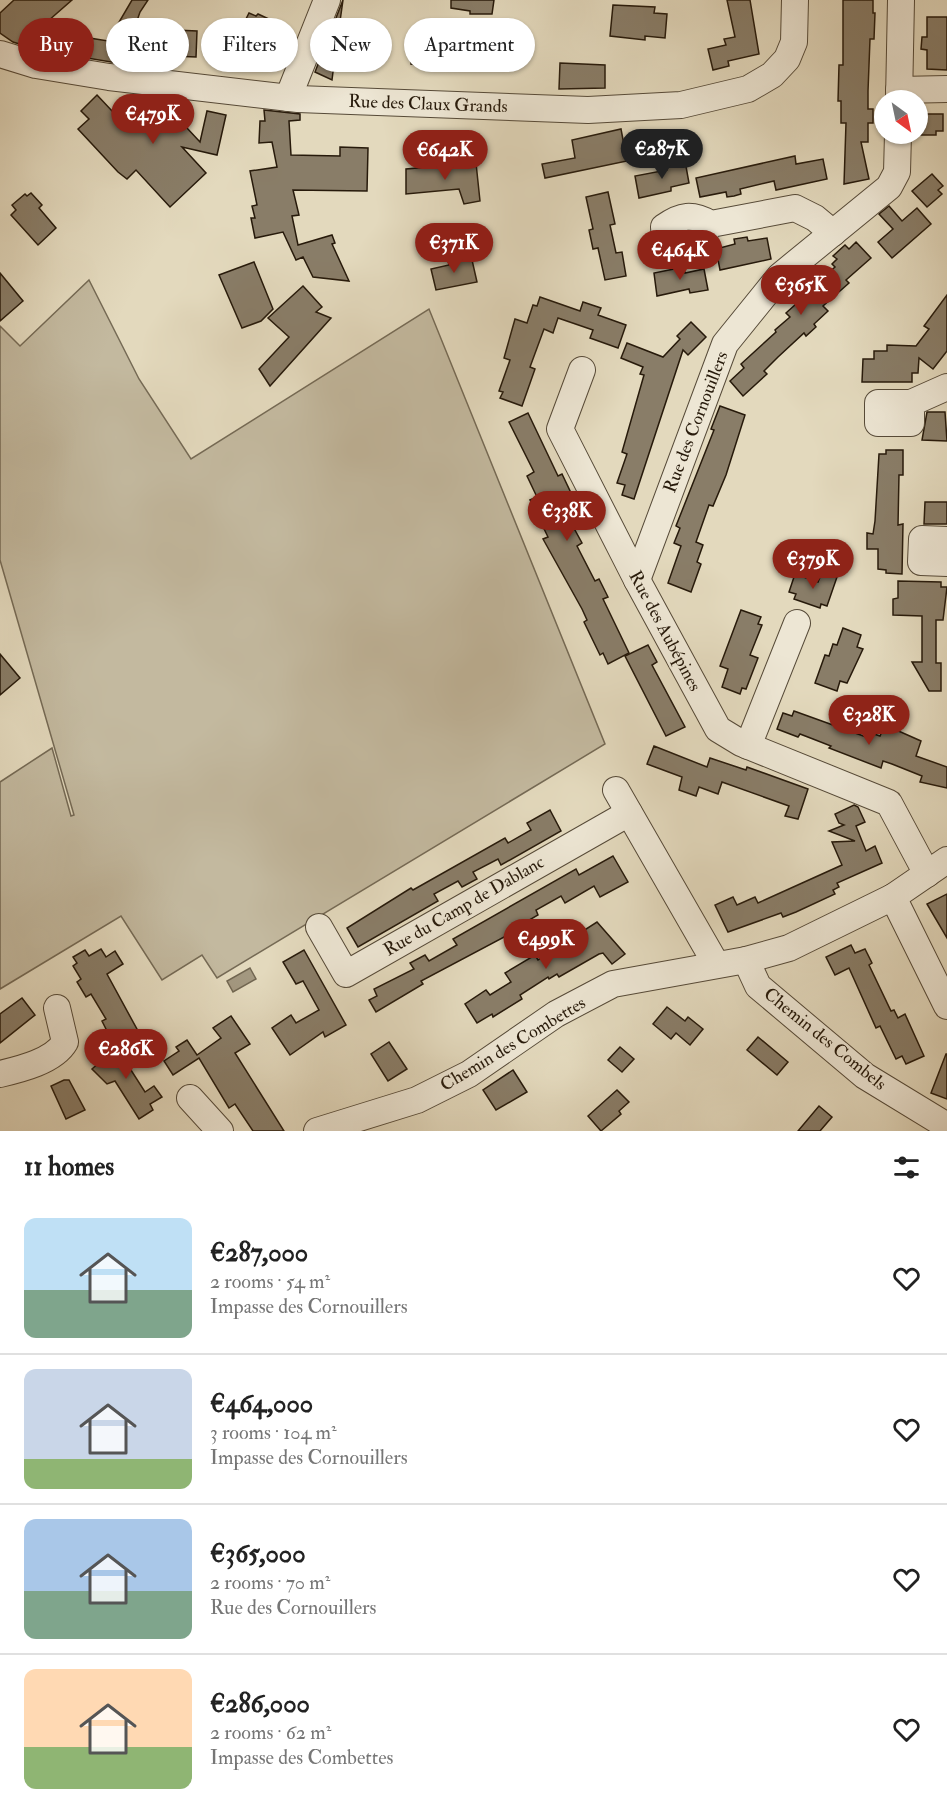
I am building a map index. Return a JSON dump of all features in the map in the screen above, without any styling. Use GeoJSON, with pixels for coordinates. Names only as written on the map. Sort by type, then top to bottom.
{"type":"FeatureCollection","features":[{"type":"Feature","properties":{"kind":"street"},"geometry":{"type":"LineString","coordinates":[[288,98],[327,0]]}},
{"type":"Feature","properties":{"kind":"street","name":"Rue des Claux Grands"},"geometry":{"type":"LineString","coordinates":[[0,54],[36,65],[288,98],[588,110],[681,105],[748,89],[772,75],[787,60],[794,42],[795,0]]}},
{"type":"Feature","properties":{"kind":"street"},"geometry":{"type":"LineString","coordinates":[[899,90],[901,0]]}},
{"type":"Feature","properties":{"kind":"street"},"geometry":{"type":"LineString","coordinates":[[928,91],[947,89]]}},
{"type":"Feature","properties":{"kind":"street","name":"Rue des Cornouillers"},"geometry":{"type":"LineString","coordinates":[[637,580],[725,344],[780,276],[889,187],[897,172],[898,144]]}},
{"type":"Feature","properties":{"kind":"street"},"geometry":{"type":"LineString","coordinates":[[711,224],[795,208],[815,218],[833,232]]}},
{"type":"Feature","properties":{"kind":"street","name":"Rue des Aubépines"},"geometry":{"type":"LineString","coordinates":[[582,370],[560,429],[637,580],[718,729],[748,746],[889,802],[937,867]]}},
{"type":"Feature","properties":{"kind":"street"},"geometry":{"type":"LineString","coordinates":[[911,403],[947,387]]}},
{"type":"Feature","properties":{"kind":"street"},"geometry":{"type":"LineString","coordinates":[[947,540],[922,539],[921,562],[947,563]]}},
{"type":"Feature","properties":{"kind":"street"},"geometry":{"type":"LineString","coordinates":[[748,746],[798,623]]}},
{"type":"Feature","properties":{"kind":"street"},"geometry":{"type":"LineString","coordinates":[[616,790],[717,964]]}},
{"type":"Feature","properties":{"kind":"street","name":"Rue du Camp de Dablanc"},"geometry":{"type":"LineString","coordinates":[[319,927],[346,974],[629,813]]}},
{"type":"Feature","properties":{"kind":"street","name":"Chemin des Combettes"},"geometry":{"type":"LineString","coordinates":[[317,1131],[417,1100],[469,1074],[556,1014],[613,984],[746,960],[789,948],[893,897],[937,867]]}},
{"type":"Feature","properties":{"kind":"street"},"geometry":{"type":"LineString","coordinates":[[893,897],[947,1006]]}},
{"type":"Feature","properties":{"kind":"street","name":"Chemin des Combels"},"geometry":{"type":"LineString","coordinates":[[746,960],[758,986],[865,1076],[947,1126]]}},
{"type":"Feature","properties":{"kind":"street"},"geometry":{"type":"LineString","coordinates":[[0,1074],[23,1068],[60,1049],[65,1042],[57,1008]]}},
{"type":"Feature","properties":{"kind":"street"},"geometry":{"type":"LineString","coordinates":[[190,1098],[220,1131]]}},
{"type":"Feature","properties":{"kind":"shaded area"},"geometry":{"type":"Polygon","coordinates":[[[89,280],[139,379],[191,459],[429,309],[605,744],[217,978],[202,955],[162,980],[121,916],[0,989],[0,782],[52,748],[71,816],[74,815],[0,560],[0,326],[20,346],[89,280]]]}},
{"type":"Feature","properties":{"kind":"shaded area"},"geometry":{"type":"Polygon","coordinates":[[[250,968],[256,979],[233,992],[227,981],[250,968]]]}},
{"type":"Feature","properties":{"kind":"building"},"geometry":{"type":"Polygon","coordinates":[[[14,0],[72,0],[51,18],[18,18],[18,44],[0,33],[0,13],[14,0]]]}},
{"type":"Feature","properties":{"kind":"building"},"geometry":{"type":"Polygon","coordinates":[[[132,0],[148,0],[138,18],[121,18],[132,0]]]}},
{"type":"Feature","properties":{"kind":"building"},"geometry":{"type":"Polygon","coordinates":[[[343,0],[340,18],[336,18],[343,0]]]}},
{"type":"Feature","properties":{"kind":"building"},"geometry":{"type":"Polygon","coordinates":[[[451,0],[494,0],[492,14],[470,14],[470,11],[451,8],[451,0]]]}},
{"type":"Feature","properties":{"kind":"building"},"geometry":{"type":"Polygon","coordinates":[[[727,0],[750,0],[759,54],[728,61],[729,66],[713,70],[708,49],[726,45],[724,39],[735,37],[727,0]]]}},
{"type":"Feature","properties":{"kind":"building"},"geometry":{"type":"Polygon","coordinates":[[[843,0],[873,0],[873,13],[875,13],[874,39],[870,39],[868,91],[868,109],[873,109],[873,123],[868,123],[868,142],[861,142],[869,179],[844,184],[846,123],[841,123],[841,101],[838,101],[839,65],[843,65],[843,0]]]}},
{"type":"Feature","properties":{"kind":"building"},"geometry":{"type":"Polygon","coordinates":[[[613,5],[655,7],[654,13],[667,14],[665,38],[645,36],[645,40],[610,36],[613,5]]]}},
{"type":"Feature","properties":{"kind":"building"},"geometry":{"type":"Polygon","coordinates":[[[249,13],[267,18],[246,18],[249,13]]]}},
{"type":"Feature","properties":{"kind":"building"},"geometry":{"type":"Polygon","coordinates":[[[927,17],[947,17],[947,70],[927,69],[927,50],[921,49],[922,37],[927,37],[927,17]]]}},
{"type":"Feature","properties":{"kind":"building"},"geometry":{"type":"Polygon","coordinates":[[[189,31],[197,31],[196,57],[189,57],[189,31]]]}},
{"type":"Feature","properties":{"kind":"building"},"geometry":{"type":"Polygon","coordinates":[[[94,39],[106,41],[106,61],[94,59],[94,39]]]}},
{"type":"Feature","properties":{"kind":"building"},"geometry":{"type":"Polygon","coordinates":[[[560,63],[605,65],[605,88],[559,89],[560,63]]]}},
{"type":"Feature","properties":{"kind":"building"},"geometry":{"type":"Polygon","coordinates":[[[315,72],[333,72],[332,80],[315,72]]]}},
{"type":"Feature","properties":{"kind":"building"},"geometry":{"type":"Polygon","coordinates":[[[97,95],[129,129],[165,99],[182,101],[184,103],[173,113],[200,142],[207,111],[226,115],[217,155],[182,147],[206,173],[170,207],[136,170],[127,179],[118,172],[78,129],[89,119],[81,111],[97,95]]]}},
{"type":"Feature","properties":{"kind":"building"},"geometry":{"type":"Polygon","coordinates":[[[264,110],[300,114],[300,120],[289,121],[291,155],[340,156],[340,147],[368,148],[367,191],[293,190],[299,215],[292,216],[298,245],[332,235],[335,243],[332,244],[349,281],[313,277],[303,257],[296,260],[283,232],[255,238],[251,218],[255,218],[252,206],[257,205],[250,171],[277,167],[272,142],[259,143],[260,121],[265,121],[264,110]]]}},
{"type":"Feature","properties":{"kind":"building"},"geometry":{"type":"Polygon","coordinates":[[[928,114],[943,114],[943,131],[936,131],[936,135],[928,135],[928,114]]]}},
{"type":"Feature","properties":{"kind":"building"},"geometry":{"type":"Polygon","coordinates":[[[621,129],[627,161],[545,178],[542,164],[575,158],[572,140],[621,129]]]}},
{"type":"Feature","properties":{"kind":"building"},"geometry":{"type":"Polygon","coordinates":[[[795,156],[796,164],[823,159],[827,179],[776,190],[774,181],[740,189],[741,194],[734,196],[727,197],[726,192],[700,197],[696,178],[795,156]]]}},
{"type":"Feature","properties":{"kind":"building"},"geometry":{"type":"Polygon","coordinates":[[[685,161],[689,183],[671,187],[671,191],[639,198],[635,176],[667,170],[666,165],[685,161]]]}},
{"type":"Feature","properties":{"kind":"building"},"geometry":{"type":"Polygon","coordinates":[[[476,163],[480,201],[464,204],[459,189],[406,194],[406,169],[476,163]]]}},
{"type":"Feature","properties":{"kind":"building"},"geometry":{"type":"Polygon","coordinates":[[[932,174],[943,186],[938,190],[942,194],[927,207],[912,191],[932,174]]]}},
{"type":"Feature","properties":{"kind":"building"},"geometry":{"type":"Polygon","coordinates":[[[608,192],[615,224],[610,225],[616,253],[622,252],[626,276],[605,280],[598,248],[593,249],[589,230],[593,229],[586,197],[608,192]]]}},
{"type":"Feature","properties":{"kind":"building"},"geometry":{"type":"Polygon","coordinates":[[[31,193],[42,205],[39,208],[56,228],[38,245],[11,215],[16,210],[12,205],[25,194],[27,196],[31,193]]]}},
{"type":"Feature","properties":{"kind":"building"},"geometry":{"type":"Polygon","coordinates":[[[889,206],[902,221],[917,208],[931,224],[892,258],[878,242],[893,229],[879,214],[889,206]]]}},
{"type":"Feature","properties":{"kind":"building"},"geometry":{"type":"Polygon","coordinates":[[[747,237],[748,241],[767,238],[771,259],[720,270],[716,249],[735,244],[734,239],[747,237]]]}},
{"type":"Feature","properties":{"kind":"building"},"geometry":{"type":"Polygon","coordinates":[[[856,242],[871,258],[846,280],[849,283],[823,306],[828,311],[814,324],[816,327],[806,336],[804,333],[778,357],[764,371],[767,374],[743,396],[730,381],[744,368],[741,364],[790,317],[786,313],[806,295],[795,283],[804,275],[814,286],[835,267],[832,264],[837,259],[833,256],[845,245],[849,249],[856,242]]]}},
{"type":"Feature","properties":{"kind":"building"},"geometry":{"type":"Polygon","coordinates":[[[466,257],[467,261],[472,260],[477,282],[436,290],[431,269],[449,265],[448,260],[466,257]]]}},
{"type":"Feature","properties":{"kind":"building"},"geometry":{"type":"Polygon","coordinates":[[[254,262],[273,309],[261,321],[242,328],[219,275],[254,262]]]}},
{"type":"Feature","properties":{"kind":"building"},"geometry":{"type":"Polygon","coordinates":[[[684,267],[685,273],[704,269],[708,290],[690,293],[689,289],[657,296],[654,273],[684,267]]]}},
{"type":"Feature","properties":{"kind":"building"},"geometry":{"type":"Polygon","coordinates":[[[0,273],[23,301],[0,321],[0,273]]]}},
{"type":"Feature","properties":{"kind":"building"},"geometry":{"type":"Polygon","coordinates":[[[303,286],[322,307],[316,312],[331,318],[270,386],[259,369],[289,337],[268,318],[303,286]]]}},
{"type":"Feature","properties":{"kind":"building"},"geometry":{"type":"Polygon","coordinates":[[[947,295],[947,351],[933,369],[919,358],[918,373],[912,373],[912,382],[862,382],[863,359],[874,359],[874,351],[887,351],[887,345],[916,346],[929,329],[924,326],[947,295]]]}},
{"type":"Feature","properties":{"kind":"building"},"geometry":{"type":"Polygon","coordinates":[[[540,297],[580,311],[583,302],[601,308],[598,315],[626,325],[618,348],[590,338],[593,330],[558,318],[553,333],[544,329],[530,367],[535,369],[522,406],[500,398],[503,392],[499,391],[510,360],[504,358],[515,319],[527,323],[533,305],[537,306],[540,297]]]}},
{"type":"Feature","properties":{"kind":"building"},"geometry":{"type":"Polygon","coordinates":[[[691,322],[706,337],[688,355],[683,350],[634,499],[622,495],[625,485],[617,483],[627,454],[622,452],[644,375],[640,374],[643,367],[621,358],[627,343],[663,357],[680,339],[677,336],[691,322]]]}},
{"type":"Feature","properties":{"kind":"building"},"geometry":{"type":"Polygon","coordinates":[[[720,406],[745,415],[726,475],[713,506],[709,505],[696,542],[703,545],[697,562],[701,564],[691,592],[668,583],[681,546],[674,543],[680,528],[676,526],[714,430],[711,429],[720,406]]]}},
{"type":"Feature","properties":{"kind":"building"},"geometry":{"type":"Polygon","coordinates":[[[927,412],[945,412],[947,441],[922,440],[927,412]]]}},
{"type":"Feature","properties":{"kind":"building"},"geometry":{"type":"Polygon","coordinates":[[[528,413],[558,476],[562,474],[571,493],[558,499],[582,543],[577,546],[595,581],[599,579],[608,597],[603,599],[629,653],[608,664],[603,653],[600,655],[584,622],[587,620],[582,609],[543,539],[548,537],[530,500],[537,497],[527,476],[534,472],[509,422],[528,413]]]}},
{"type":"Feature","properties":{"kind":"building"},"geometry":{"type":"Polygon","coordinates":[[[886,450],[903,450],[903,475],[899,475],[898,525],[903,524],[902,574],[886,573],[886,570],[878,569],[878,549],[867,549],[867,533],[873,534],[875,521],[879,454],[886,454],[886,450]]]}},
{"type":"Feature","properties":{"kind":"building"},"geometry":{"type":"Polygon","coordinates":[[[925,502],[947,502],[947,524],[924,524],[925,502]]]}},
{"type":"Feature","properties":{"kind":"building"},"geometry":{"type":"Polygon","coordinates":[[[822,572],[837,577],[827,606],[821,604],[820,608],[794,599],[796,594],[789,592],[795,574],[818,582],[822,572]]]}},
{"type":"Feature","properties":{"kind":"building"},"geometry":{"type":"Polygon","coordinates":[[[898,581],[941,582],[941,587],[947,587],[943,620],[936,620],[936,663],[941,663],[941,691],[929,691],[912,662],[922,662],[922,616],[893,615],[893,599],[898,598],[898,581]]]}},
{"type":"Feature","properties":{"kind":"building"},"geometry":{"type":"Polygon","coordinates":[[[741,610],[761,617],[758,624],[762,625],[750,655],[758,658],[746,689],[742,688],[740,694],[722,687],[728,669],[720,666],[741,610]]]}},
{"type":"Feature","properties":{"kind":"building"},"geometry":{"type":"Polygon","coordinates":[[[843,628],[861,635],[857,647],[863,649],[847,683],[840,681],[837,691],[815,683],[825,655],[829,656],[833,644],[837,645],[843,628]]]}},
{"type":"Feature","properties":{"kind":"building"},"geometry":{"type":"Polygon","coordinates":[[[648,645],[657,662],[652,665],[685,727],[666,736],[625,656],[648,645]]]}},
{"type":"Feature","properties":{"kind":"building"},"geometry":{"type":"Polygon","coordinates":[[[0,654],[20,678],[0,695],[0,654]]]}},
{"type":"Feature","properties":{"kind":"building"},"geometry":{"type":"Polygon","coordinates":[[[794,711],[869,738],[871,733],[880,736],[885,725],[921,741],[916,756],[947,767],[947,788],[920,782],[922,776],[892,764],[883,761],[881,768],[800,734],[798,737],[777,729],[783,713],[792,716],[794,711]]]}},
{"type":"Feature","properties":{"kind":"building"},"geometry":{"type":"Polygon","coordinates":[[[654,746],[707,767],[710,758],[746,770],[747,767],[808,789],[798,819],[785,816],[789,806],[722,782],[718,794],[699,787],[696,796],[679,790],[682,777],[647,764],[654,746]]]}},
{"type":"Feature","properties":{"kind":"building"},"geometry":{"type":"Polygon","coordinates":[[[854,805],[858,807],[865,822],[856,826],[866,851],[875,846],[882,863],[837,883],[839,887],[833,890],[835,894],[796,912],[783,917],[781,913],[728,932],[715,905],[733,897],[737,905],[755,897],[758,903],[842,865],[832,842],[855,841],[829,831],[844,825],[839,823],[835,814],[854,805]]]}},
{"type":"Feature","properties":{"kind":"building"},"geometry":{"type":"Polygon","coordinates":[[[550,810],[561,831],[501,865],[498,859],[473,872],[477,879],[462,887],[458,881],[434,894],[438,901],[358,947],[347,928],[411,888],[413,890],[505,838],[508,843],[531,830],[527,823],[550,810]]]}},
{"type":"Feature","properties":{"kind":"building"},"geometry":{"type":"Polygon","coordinates":[[[613,856],[628,882],[600,897],[594,886],[565,903],[561,896],[536,910],[538,915],[524,923],[525,926],[421,981],[423,984],[376,1012],[369,1000],[377,996],[374,989],[414,969],[410,963],[425,955],[429,961],[457,945],[453,939],[576,869],[579,875],[613,856]]]}},
{"type":"Feature","properties":{"kind":"building"},"geometry":{"type":"Polygon","coordinates":[[[947,894],[947,938],[927,904],[947,894]]]}},
{"type":"Feature","properties":{"kind":"building"},"geometry":{"type":"Polygon","coordinates":[[[597,922],[625,954],[612,964],[603,953],[599,954],[559,977],[557,974],[549,979],[548,977],[520,995],[522,999],[493,1017],[492,1014],[477,1023],[465,1004],[486,990],[490,995],[511,982],[505,973],[535,955],[538,960],[597,922]]]}},
{"type":"Feature","properties":{"kind":"building"},"geometry":{"type":"Polygon","coordinates":[[[851,945],[855,953],[865,949],[872,963],[869,965],[891,1011],[894,1010],[898,1018],[905,1014],[924,1056],[906,1064],[902,1056],[896,1059],[880,1026],[876,1028],[849,968],[835,975],[826,957],[851,945]]]}},
{"type":"Feature","properties":{"kind":"building"},"geometry":{"type":"Polygon","coordinates":[[[101,949],[106,957],[115,951],[123,964],[107,974],[138,1031],[109,1035],[102,1021],[106,1019],[91,994],[86,997],[77,982],[81,979],[73,966],[77,963],[73,957],[85,950],[89,956],[101,949]]]}},
{"type":"Feature","properties":{"kind":"building"},"geometry":{"type":"Polygon","coordinates":[[[304,950],[346,1025],[325,1037],[323,1032],[290,1055],[272,1028],[291,1015],[296,1023],[319,1010],[303,981],[296,984],[283,962],[304,950]]]}},
{"type":"Feature","properties":{"kind":"building"},"geometry":{"type":"Polygon","coordinates":[[[22,998],[35,1015],[0,1043],[0,1014],[22,998]]]}},
{"type":"Feature","properties":{"kind":"building"},"geometry":{"type":"Polygon","coordinates":[[[667,1007],[685,1021],[688,1017],[703,1029],[690,1045],[676,1033],[671,1039],[653,1024],[667,1007]]]}},
{"type":"Feature","properties":{"kind":"building"},"geometry":{"type":"Polygon","coordinates":[[[231,1016],[250,1044],[235,1053],[284,1131],[253,1131],[235,1104],[229,1108],[199,1058],[173,1075],[164,1061],[179,1051],[176,1047],[187,1040],[197,1055],[221,1038],[213,1028],[231,1016]]]}},
{"type":"Feature","properties":{"kind":"building"},"geometry":{"type":"Polygon","coordinates":[[[758,1037],[788,1062],[777,1075],[747,1050],[758,1037]]]}},
{"type":"Feature","properties":{"kind":"building"},"geometry":{"type":"Polygon","coordinates":[[[389,1042],[407,1069],[388,1081],[371,1054],[389,1042]]]}},
{"type":"Feature","properties":{"kind":"building"},"geometry":{"type":"Polygon","coordinates":[[[115,1043],[134,1061],[129,1067],[145,1092],[154,1086],[162,1097],[150,1104],[153,1110],[139,1119],[115,1081],[107,1084],[92,1069],[100,1062],[97,1060],[115,1043]]]}},
{"type":"Feature","properties":{"kind":"building"},"geometry":{"type":"Polygon","coordinates":[[[620,1047],[634,1059],[622,1072],[608,1060],[620,1047]]]}},
{"type":"Feature","properties":{"kind":"building"},"geometry":{"type":"Polygon","coordinates":[[[947,1054],[947,1099],[931,1093],[947,1054]]]}},
{"type":"Feature","properties":{"kind":"building"},"geometry":{"type":"Polygon","coordinates":[[[513,1070],[527,1092],[496,1110],[483,1090],[513,1070]]]}},
{"type":"Feature","properties":{"kind":"building"},"geometry":{"type":"Polygon","coordinates":[[[69,1080],[85,1110],[66,1119],[51,1086],[69,1080]]]}},
{"type":"Feature","properties":{"kind":"building"},"geometry":{"type":"Polygon","coordinates":[[[617,1090],[629,1102],[619,1111],[621,1114],[601,1131],[588,1116],[617,1090]]]}},
{"type":"Feature","properties":{"kind":"building"},"geometry":{"type":"Polygon","coordinates":[[[819,1106],[832,1117],[820,1131],[798,1131],[819,1106]]]}}]}
